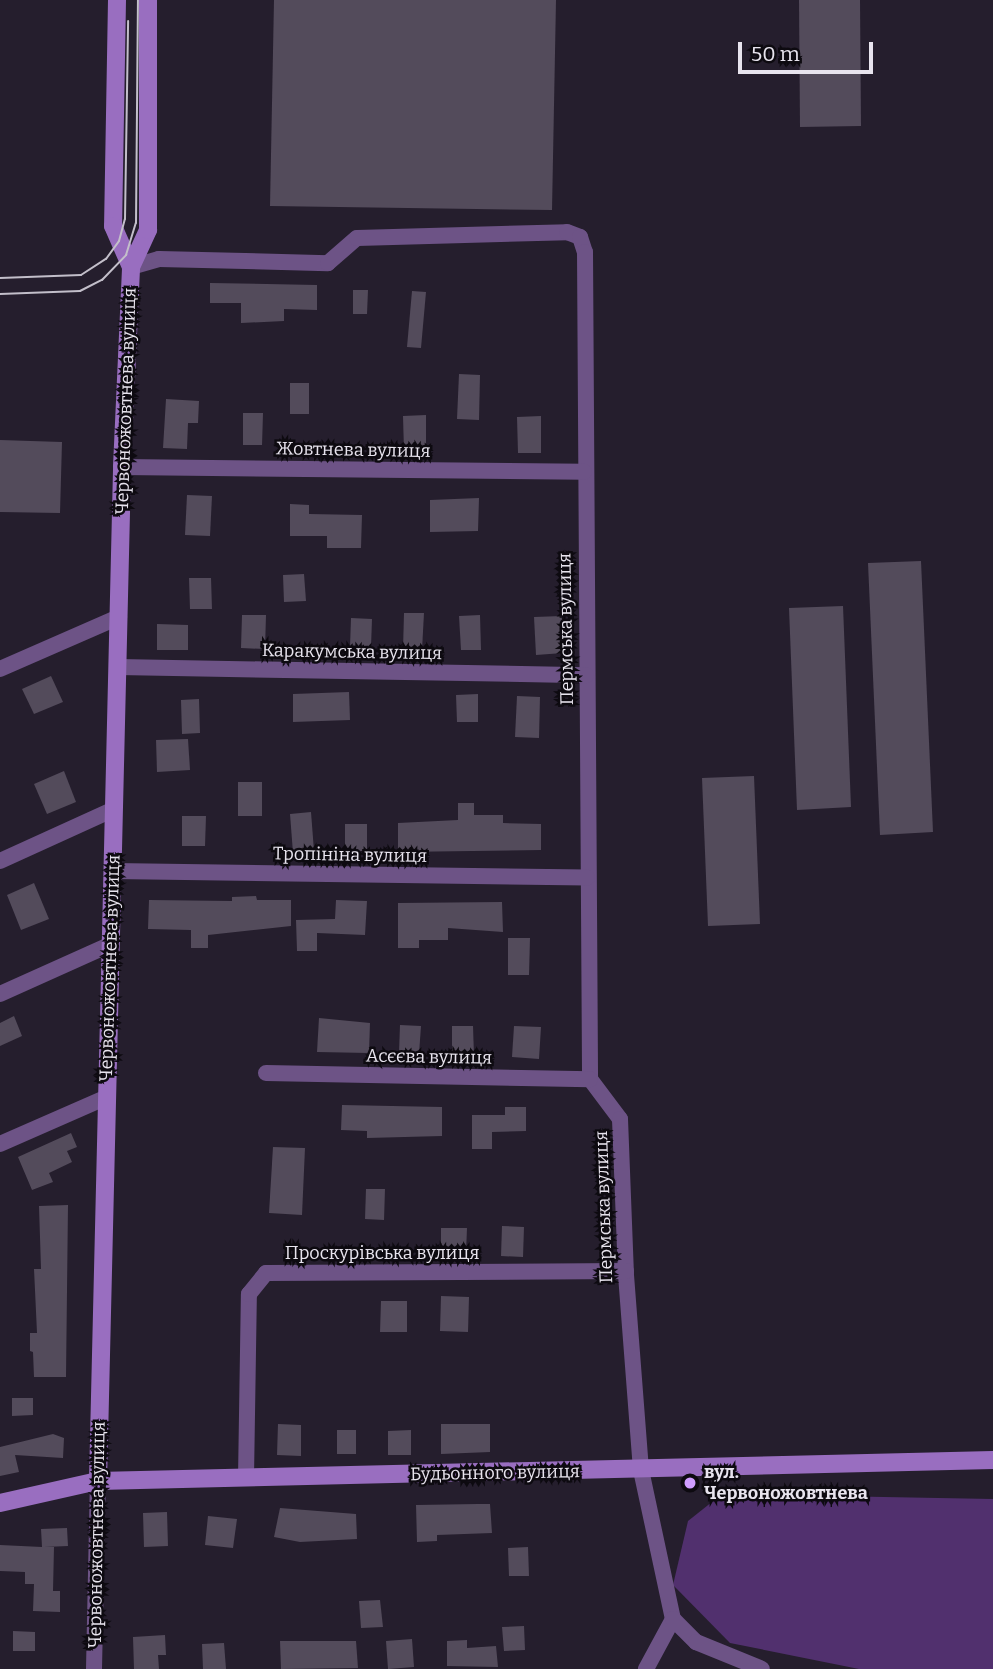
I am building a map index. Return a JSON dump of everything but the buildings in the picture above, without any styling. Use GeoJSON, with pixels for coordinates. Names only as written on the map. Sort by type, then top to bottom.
{"type":"FeatureCollection","features":[{"type":"Feature","properties":{"kind":"main road","name":"Червоножовтнева вулиця"},"geometry":{"type":"LineString","coordinates":[[117,0],[113,226],[131,267]]}},
{"type":"Feature","properties":{"kind":"main road","name":"Червоножовтнева вулиця"},"geometry":{"type":"LineString","coordinates":[[98,1481],[122,467],[131,267],[148,230],[149,0]]}},
{"type":"Feature","properties":{"kind":"main road","name":"Будьонного вулиця"},"geometry":{"type":"LineString","coordinates":[[0,1503],[98,1481],[993,1460]]}},
{"type":"Feature","properties":{"kind":"street","name":"Пермська вулиця"},"geometry":{"type":"LineString","coordinates":[[131,267],[159,259],[328,263],[357,238],[567,232],[580,237],[585,252],[583,472],[590,1079],[620,1119],[626,1271],[641,1470],[673,1619]]}},
{"type":"Feature","properties":{"kind":"street","name":"Жовтнева вулиця"},"geometry":{"type":"LineString","coordinates":[[122,467],[583,472]]}},
{"type":"Feature","properties":{"kind":"street"},"geometry":{"type":"LineString","coordinates":[[0,669],[119,617]]}},
{"type":"Feature","properties":{"kind":"street","name":"Каракумська вулиця"},"geometry":{"type":"LineString","coordinates":[[118,667],[586,675]]}},
{"type":"Feature","properties":{"kind":"street"},"geometry":{"type":"LineString","coordinates":[[0,861],[114,809]]}},
{"type":"Feature","properties":{"kind":"street","name":"Тропініна вулиця"},"geometry":{"type":"LineString","coordinates":[[113,871],[587,878]]}},
{"type":"Feature","properties":{"kind":"street"},"geometry":{"type":"LineString","coordinates":[[0,994],[111,944]]}},
{"type":"Feature","properties":{"kind":"street","name":"Асєєва вулиця"},"geometry":{"type":"LineString","coordinates":[[267,1073],[590,1079]]}},
{"type":"Feature","properties":{"kind":"street"},"geometry":{"type":"LineString","coordinates":[[0,1144],[107,1097]]}},
{"type":"Feature","properties":{"kind":"street","name":"Проскурівська вулиця"},"geometry":{"type":"LineString","coordinates":[[246,1478],[249,1294],[266,1273],[626,1271]]}},
{"type":"Feature","properties":{"kind":"street","name":"Червоножовтнева вулиця"},"geometry":{"type":"LineString","coordinates":[[94,1669],[98,1481]]}},
{"type":"Feature","properties":{"kind":"street"},"geometry":{"type":"LineString","coordinates":[[646,1669],[673,1619],[696,1642],[762,1669]]}},
{"type":"Feature","properties":{"kind":"shaded area"},"geometry":{"type":"Polygon","coordinates":[[[722,1494],[993,1499],[993,1669],[859,1669],[730,1643],[673,1585],[688,1521],[722,1494]]]}},
{"type":"Feature","properties":{"kind":"tram line"},"geometry":{"type":"LineString","coordinates":[[0,294],[80,291],[102,280],[126,255],[136,223],[138,0]]}},
{"type":"Feature","properties":{"kind":"tram line"},"geometry":{"type":"LineString","coordinates":[[0,278],[81,275],[106,259],[119,241],[125,219],[128,21]]}},
{"type":"Feature","properties":{"kind":"place","name":"вул. Червоножовтнева"},"geometry":{"type":"Point","coordinates":[690,1483]}}]}
